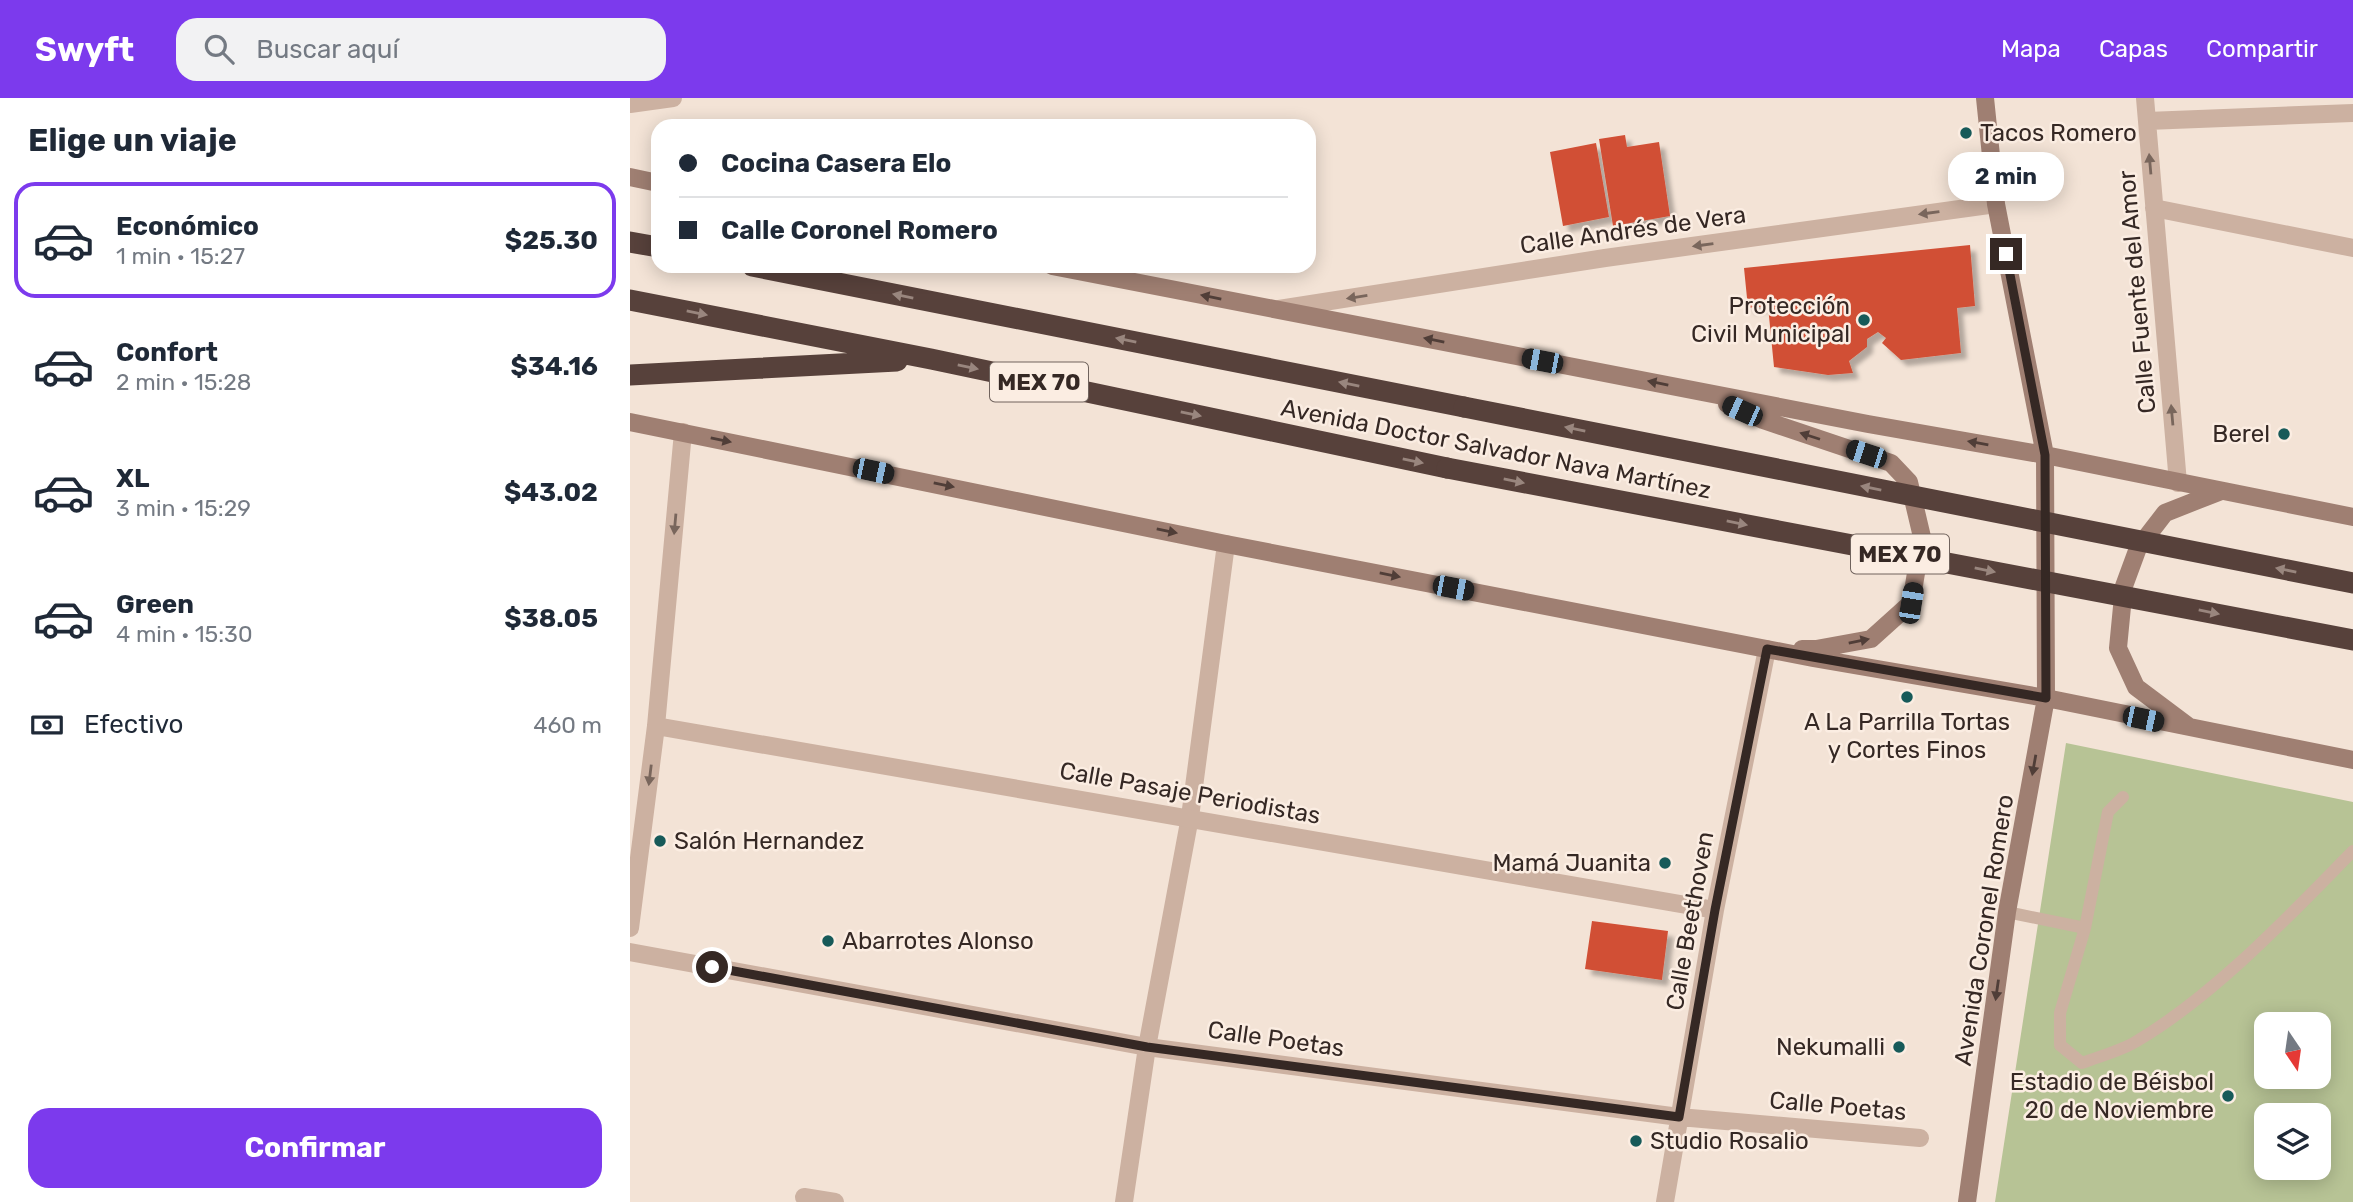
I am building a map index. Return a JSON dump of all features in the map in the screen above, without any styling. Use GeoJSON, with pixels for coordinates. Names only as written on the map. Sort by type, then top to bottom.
{"type":"FeatureCollection","features":[{"type":"Feature","properties":{"kind":"highway"},"geometry":{"type":"LineString","coordinates":[[630,229],[651,231]]}},
{"type":"Feature","properties":{"kind":"highway"},"geometry":{"type":"LineString","coordinates":[[630,242],[651,246]]}},
{"type":"Feature","properties":{"kind":"highway","name":"Avenida Doctor Salvador Nava Martínez"},"geometry":{"type":"LineString","coordinates":[[787,273],[2353,583]]}},
{"type":"Feature","properties":{"kind":"highway","name":"Avenida Doctor Salvador Nava Martínez"},"geometry":{"type":"LineString","coordinates":[[630,300],[931,359],[1447,468],[2353,640]]}},
{"type":"Feature","properties":{"kind":"highway"},"geometry":{"type":"LineString","coordinates":[[630,375],[931,359]]}},
{"type":"Feature","properties":{"kind":"main road","name":"Avenida Coronel Romero"},"geometry":{"type":"LineString","coordinates":[[1967,1202],[2007,912],[2046,698],[2045,455],[1996,204],[1985,98]]}},
{"type":"Feature","properties":{"kind":"main road"},"geometry":{"type":"LineString","coordinates":[[630,177],[651,182]]}},
{"type":"Feature","properties":{"kind":"main road"},"geometry":{"type":"LineString","coordinates":[[1089,273],[1701,392],[2045,455],[2353,517]]}},
{"type":"Feature","properties":{"kind":"main road"},"geometry":{"type":"LineString","coordinates":[[1701,392],[1763,420],[1891,463],[1909,482],[1922,537],[1911,603],[1871,639],[1816,649],[1767,649]]}},
{"type":"Feature","properties":{"kind":"main road"},"geometry":{"type":"LineString","coordinates":[[630,422],[1226,544],[1767,649],[2046,698],[2353,760]]}},
{"type":"Feature","properties":{"kind":"main road"},"geometry":{"type":"LineString","coordinates":[[2192,729],[2136,687],[2118,649],[2124,586],[2137,548],[2165,513],[2221,491]]}},
{"type":"Feature","properties":{"kind":"street"},"geometry":{"type":"LineString","coordinates":[[630,104],[673,98]]}},
{"type":"Feature","properties":{"kind":"street","name":"Calle Fuente del Amor"},"geometry":{"type":"LineString","coordinates":[[2145,98],[2178,483]]}},
{"type":"Feature","properties":{"kind":"street"},"geometry":{"type":"LineString","coordinates":[[2147,121],[2353,113]]}},
{"type":"Feature","properties":{"kind":"street","name":"Calle Andrés de Vera"},"geometry":{"type":"LineString","coordinates":[[1277,309],[1605,258],[1996,204]]}},
{"type":"Feature","properties":{"kind":"street"},"geometry":{"type":"LineString","coordinates":[[2154,208],[2353,248]]}},
{"type":"Feature","properties":{"kind":"street"},"geometry":{"type":"LineString","coordinates":[[630,928],[656,726],[683,432]]}},
{"type":"Feature","properties":{"kind":"street"},"geometry":{"type":"LineString","coordinates":[[1124,1202],[1147,1047],[1190,817],[1226,544]]}},
{"type":"Feature","properties":{"kind":"street","name":"Calle Beethoven"},"geometry":{"type":"LineString","coordinates":[[1665,1202],[1715,910],[1767,649]]}},
{"type":"Feature","properties":{"kind":"street","name":"Calle Pasaje Periodistas"},"geometry":{"type":"LineString","coordinates":[[656,726],[1715,910]]}},
{"type":"Feature","properties":{"kind":"street","name":"Calle Poetas"},"geometry":{"type":"LineString","coordinates":[[630,952],[1147,1047],[1679,1117],[1920,1138]]}},
{"type":"Feature","properties":{"kind":"street"},"geometry":{"type":"LineString","coordinates":[[804,1197],[835,1202]]}},
{"type":"Feature","properties":{"kind":"lane"},"geometry":{"type":"LineString","coordinates":[[2123,797],[2108,812],[2085,928],[2060,1013],[2060,1045],[2082,1063],[2136,1042],[2197,998],[2255,947],[2353,851]]}},
{"type":"Feature","properties":{"kind":"lane"},"geometry":{"type":"LineString","coordinates":[[2007,912],[2085,928]]}},
{"type":"Feature","properties":{"kind":"green space"},"geometry":{"type":"Polygon","coordinates":[[[2066,743],[2353,802],[2353,1202],[1995,1202],[2066,743]]]}},
{"type":"Feature","properties":{"kind":"building"},"geometry":{"type":"Polygon","coordinates":[[[1625,135],[1627,147],[1659,142],[1670,216],[1613,226],[1599,139],[1625,135]]]}},
{"type":"Feature","properties":{"kind":"building"},"geometry":{"type":"Polygon","coordinates":[[[1596,143],[1609,217],[1563,226],[1550,152],[1596,143]]]}},
{"type":"Feature","properties":{"kind":"building","name":"Protección Civil Municipal"},"geometry":{"type":"Polygon","coordinates":[[[1970,245],[1975,306],[1957,308],[1961,353],[1901,360],[1882,343],[1886,338],[1878,332],[1867,339],[1867,347],[1849,361],[1853,373],[1828,375],[1774,367],[1768,306],[1748,308],[1744,268],[1970,245]]]}},
{"type":"Feature","properties":{"kind":"building"},"geometry":{"type":"Polygon","coordinates":[[[1592,921],[1668,931],[1662,980],[1585,969],[1592,921]]]}},
{"type":"Feature","properties":{"kind":"place","name":"Tacos Romero"},"geometry":{"type":"Point","coordinates":[1966,133]}},
{"type":"Feature","properties":{"kind":"place","name":"Protección Civil Municipal"},"geometry":{"type":"Point","coordinates":[1864,320]}},
{"type":"Feature","properties":{"kind":"place","name":"Berel"},"geometry":{"type":"Point","coordinates":[2284,434]}},
{"type":"Feature","properties":{"kind":"place","name":"A La Parrilla Tortas y Cortes Finos"},"geometry":{"type":"Point","coordinates":[1907,697]}},
{"type":"Feature","properties":{"kind":"place","name":"Salón Hernandez"},"geometry":{"type":"Point","coordinates":[660,841]}},
{"type":"Feature","properties":{"kind":"place","name":"Mamá Juanita"},"geometry":{"type":"Point","coordinates":[1665,863]}},
{"type":"Feature","properties":{"kind":"place","name":"Abarrotes Alonso"},"geometry":{"type":"Point","coordinates":[828,941]}},
{"type":"Feature","properties":{"kind":"place","name":"Nekumalli"},"geometry":{"type":"Point","coordinates":[1899,1047]}},
{"type":"Feature","properties":{"kind":"place","name":"Estadio de Béisbol 20 de Noviembre"},"geometry":{"type":"Point","coordinates":[2228,1096]}},
{"type":"Feature","properties":{"kind":"place","name":"Studio Rosalio"},"geometry":{"type":"Point","coordinates":[1636,1141]}},
{"type":"Feature","properties":{"kind":"route"},"geometry":{"type":"LineString","coordinates":[[712,967],[1147,1047],[1679,1117],[1715,910],[1767,649],[2046,698],[2045,455],[2006,254]]}}]}
